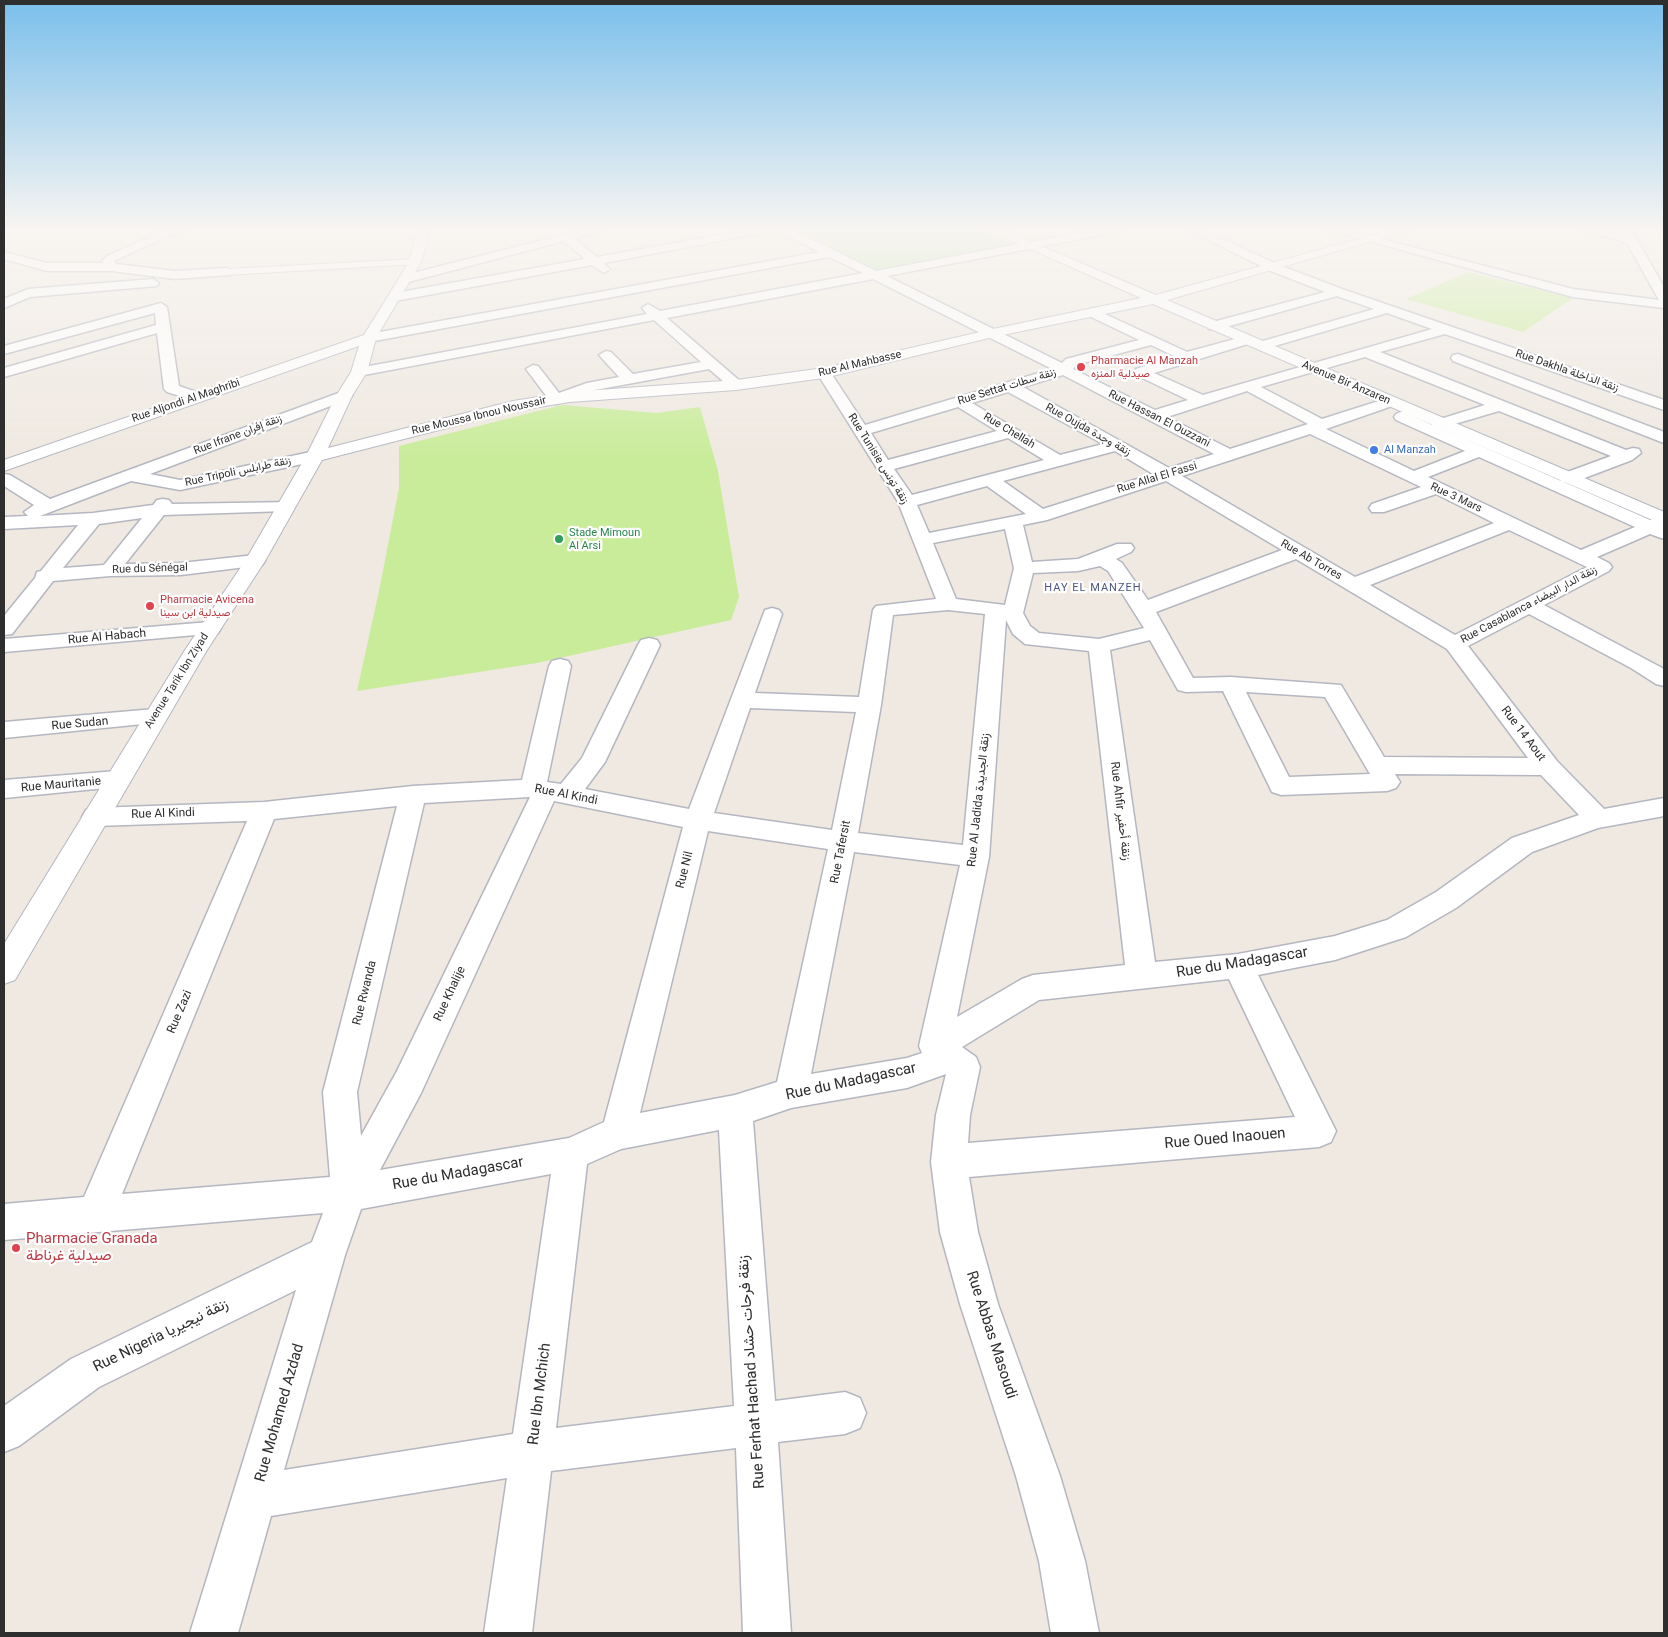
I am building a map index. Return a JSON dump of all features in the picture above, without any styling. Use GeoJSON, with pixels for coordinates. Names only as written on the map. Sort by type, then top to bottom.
{"type":"FeatureCollection","features":[{"type":"Feature","properties":{"kind":"street","name":"Avenue Tarik Ibn Ziyad"},"geometry":{"type":"LineString","coordinates":[[4,971],[155,717],[210,628],[255,561],[315,456],[344,396],[359,372],[369,338],[390,305]]}},
{"type":"Feature","properties":{"kind":"street"},"geometry":{"type":"LineString","coordinates":[[369,338],[545,305]]}},
{"type":"Feature","properties":{"kind":"street"},"geometry":{"type":"LineString","coordinates":[[645,305],[736,385]]}},
{"type":"Feature","properties":{"kind":"street"},"geometry":{"type":"LineString","coordinates":[[359,372],[713,305]]}},
{"type":"Feature","properties":{"kind":"street","name":"Rue Hassan El Ouzzani"},"geometry":{"type":"LineString","coordinates":[[936,305],[1228,455]]}},
{"type":"Feature","properties":{"kind":"street","name":"Rue Al Mahbasse"},"geometry":{"type":"LineString","coordinates":[[736,385],[824,373],[992,333],[1126,305]]}},
{"type":"Feature","properties":{"kind":"street","name":"Avenue Bir Anzaren"},"geometry":{"type":"LineString","coordinates":[[1166,305],[1568,478],[1661,525]]}},
{"type":"Feature","properties":{"kind":"street"},"geometry":{"type":"LineString","coordinates":[[1214,326],[1289,305]]}},
{"type":"Feature","properties":{"kind":"street","name":"Rue Dakhla زنقة الداخلة"},"geometry":{"type":"LineString","coordinates":[[1377,305],[1664,405]]}},
{"type":"Feature","properties":{"kind":"street"},"geometry":{"type":"LineString","coordinates":[[4,350],[161,307],[172,389],[197,398]]}},
{"type":"Feature","properties":{"kind":"street"},"geometry":{"type":"LineString","coordinates":[[1261,346],[1387,309]]}},
{"type":"Feature","properties":{"kind":"street"},"geometry":{"type":"LineString","coordinates":[[1092,312],[1151,342],[1186,357]]}},
{"type":"Feature","properties":{"kind":"street"},"geometry":{"type":"LineString","coordinates":[[4,373],[164,327]]}},
{"type":"Feature","properties":{"kind":"street"},"geometry":{"type":"LineString","coordinates":[[1153,416],[1200,400],[1446,329]]}},
{"type":"Feature","properties":{"kind":"street","name":"Rue Aljondi Al Maghribi"},"geometry":{"type":"LineString","coordinates":[[4,466],[369,338]]}},
{"type":"Feature","properties":{"kind":"street"},"geometry":{"type":"LineString","coordinates":[[1200,400],[1141,372],[1246,340]]}},
{"type":"Feature","properties":{"kind":"street","name":"Rue Settat زنقة سطات"},"geometry":{"type":"LineString","coordinates":[[862,431],[1064,370],[1070,362],[1151,342]]}},
{"type":"Feature","properties":{"kind":"street"},"geometry":{"type":"LineString","coordinates":[[1417,372],[1494,346]]}},
{"type":"Feature","properties":{"kind":"street"},"geometry":{"type":"LineString","coordinates":[[1366,352],[1626,456]]}},
{"type":"Feature","properties":{"kind":"street"},"geometry":{"type":"LineString","coordinates":[[606,355],[631,380]]}},
{"type":"Feature","properties":{"kind":"street"},"geometry":{"type":"LineString","coordinates":[[1458,358],[1664,439]]}},
{"type":"Feature","properties":{"kind":"street"},"geometry":{"type":"LineString","coordinates":[[533,369],[556,400],[592,386],[712,364]]}},
{"type":"Feature","properties":{"kind":"street","name":"Rue Tunisie زنقة تونس"},"geometry":{"type":"LineString","coordinates":[[824,373],[907,502],[948,604]]}},
{"type":"Feature","properties":{"kind":"street","name":"Rue Moussa Ibnou Noussair"},"geometry":{"type":"LineString","coordinates":[[315,456],[513,406],[556,400],[736,385]]}},
{"type":"Feature","properties":{"kind":"street","name":"Rue Oujda زنقة وجدة"},"geometry":{"type":"LineString","coordinates":[[1009,386],[1117,445],[1166,476]]}},
{"type":"Feature","properties":{"kind":"street","name":"Rue 3 Mars"},"geometry":{"type":"LineString","coordinates":[[1248,386],[1316,426],[1413,477],[1602,567]]}},
{"type":"Feature","properties":{"kind":"street","name":"Rue Ifrane زنقة إفران"},"geometry":{"type":"LineString","coordinates":[[4,523],[344,396]]}},
{"type":"Feature","properties":{"kind":"street"},"geometry":{"type":"LineString","coordinates":[[1525,416],[1564,400]]}},
{"type":"Feature","properties":{"kind":"street","name":"Rue Chellah"},"geometry":{"type":"LineString","coordinates":[[959,401],[1058,461]]}},
{"type":"Feature","properties":{"kind":"street","name":"Rue Allal El Fassi"},"geometry":{"type":"LineString","coordinates":[[921,540],[1041,516],[1100,495],[1166,476],[1390,402]]}},
{"type":"Feature","properties":{"kind":"street"},"geometry":{"type":"LineString","coordinates":[[1440,424],[1501,406]]}},
{"type":"Feature","properties":{"kind":"street"},"geometry":{"type":"LineString","coordinates":[[1412,412],[1402,417],[1478,452],[1661,525]]}},
{"type":"Feature","properties":{"kind":"street"},"geometry":{"type":"LineString","coordinates":[[884,466],[1010,432]]}},
{"type":"Feature","properties":{"kind":"street"},"geometry":{"type":"LineString","coordinates":[[1568,478],[1664,439]]}},
{"type":"Feature","properties":{"kind":"street"},"geometry":{"type":"LineString","coordinates":[[907,502],[1117,445]]}},
{"type":"Feature","properties":{"kind":"street"},"geometry":{"type":"LineString","coordinates":[[1413,477],[1478,452]]}},
{"type":"Feature","properties":{"kind":"street","name":"Rue Tripoli زنقة طرابلس"},"geometry":{"type":"LineString","coordinates":[[132,476],[180,485],[315,456]]}},
{"type":"Feature","properties":{"kind":"street","name":"Rue Ab Torres"},"geometry":{"type":"LineString","coordinates":[[1166,476],[1456,644]]}},
{"type":"Feature","properties":{"kind":"street"},"geometry":{"type":"LineString","coordinates":[[4,479],[48,506]]}},
{"type":"Feature","properties":{"kind":"street"},"geometry":{"type":"LineString","coordinates":[[989,480],[1041,516]]}},
{"type":"Feature","properties":{"kind":"street"},"geometry":{"type":"LineString","coordinates":[[110,570],[157,510],[180,485]]}},
{"type":"Feature","properties":{"kind":"street"},"geometry":{"type":"LineString","coordinates":[[1378,508],[1436,488]]}},
{"type":"Feature","properties":{"kind":"street"},"geometry":{"type":"LineString","coordinates":[[4,523],[93,519],[157,510],[286,506]]}},
{"type":"Feature","properties":{"kind":"street"},"geometry":{"type":"LineString","coordinates":[[4,628],[44,576],[93,519]]}},
{"type":"Feature","properties":{"kind":"street"},"geometry":{"type":"LineString","coordinates":[[1013,522],[1024,568],[1078,565],[1124,548]]}},
{"type":"Feature","properties":{"kind":"street"},"geometry":{"type":"LineString","coordinates":[[1355,584],[1510,523]]}},
{"type":"Feature","properties":{"kind":"street"},"geometry":{"type":"LineString","coordinates":[[1581,557],[1661,525]]}},
{"type":"Feature","properties":{"kind":"street"},"geometry":{"type":"LineString","coordinates":[[1144,609],[1296,552]]}},
{"type":"Feature","properties":{"kind":"street"},"geometry":{"type":"LineString","coordinates":[[1100,558],[1115,567],[1144,609],[1186,685],[1231,684],[1333,690],[1387,782],[1281,786],[1231,684]]}},
{"type":"Feature","properties":{"kind":"street","name":"Rue du Sénégal"},"geometry":{"type":"LineString","coordinates":[[44,576],[110,570],[181,569],[255,561]]}},
{"type":"Feature","properties":{"kind":"street","name":"Rue Casablanca زنقة الدار البيضاء"},"geometry":{"type":"LineString","coordinates":[[1456,644],[1602,567]]}},
{"type":"Feature","properties":{"kind":"street","name":"Rue Al Jadida زنقة الجديدة"},"geometry":{"type":"LineString","coordinates":[[935,1046],[975,857],[1005,612],[1024,568]]}},
{"type":"Feature","properties":{"kind":"street"},"geometry":{"type":"LineString","coordinates":[[883,610],[948,604],[980,606],[1005,612],[1033,639],[1099,646],[1156,632]]}},
{"type":"Feature","properties":{"kind":"street"},"geometry":{"type":"LineString","coordinates":[[1530,606],[1640,663],[1664,679]]}},
{"type":"Feature","properties":{"kind":"street","name":"Rue Tafersit"},"geometry":{"type":"LineString","coordinates":[[791,1093],[843,842],[869,705],[883,610]]}},
{"type":"Feature","properties":{"kind":"street","name":"Rue Nil"},"geometry":{"type":"LineString","coordinates":[[618,1133],[698,820],[772,614]]}},
{"type":"Feature","properties":{"kind":"street","name":"Rue Al Habach"},"geometry":{"type":"LineString","coordinates":[[4,646],[210,628]]}},
{"type":"Feature","properties":{"kind":"street","name":"Rue 14 Aout"},"geometry":{"type":"LineString","coordinates":[[1456,644],[1548,767],[1598,819]]}},
{"type":"Feature","properties":{"kind":"street"},"geometry":{"type":"LineString","coordinates":[[548,792],[593,762],[649,645]]}},
{"type":"Feature","properties":{"kind":"street","name":"Rue Ahfir زنقة أحفير"},"geometry":{"type":"LineString","coordinates":[[1099,646],[1142,977]]}},
{"type":"Feature","properties":{"kind":"street"},"geometry":{"type":"LineString","coordinates":[[548,792],[560,666]]}},
{"type":"Feature","properties":{"kind":"street"},"geometry":{"type":"LineString","coordinates":[[741,700],[869,705]]}},
{"type":"Feature","properties":{"kind":"street","name":"Rue Sudan"},"geometry":{"type":"LineString","coordinates":[[4,730],[155,717]]}},
{"type":"Feature","properties":{"kind":"street"},"geometry":{"type":"LineString","coordinates":[[1376,765],[1548,767]]}},
{"type":"Feature","properties":{"kind":"street","name":"Rue Mauritanie"},"geometry":{"type":"LineString","coordinates":[[4,789],[117,780]]}},
{"type":"Feature","properties":{"kind":"street","name":"Rue Al Kindi"},"geometry":{"type":"LineString","coordinates":[[95,817],[264,811],[413,795],[548,792],[698,820],[843,842],[975,857]]}},
{"type":"Feature","properties":{"kind":"street","name":"Rue Khalije"},"geometry":{"type":"LineString","coordinates":[[349,1193],[410,1082],[548,792]]}},
{"type":"Feature","properties":{"kind":"street","name":"Rue Rwanda"},"geometry":{"type":"LineString","coordinates":[[349,1193],[340,1092],[413,795]]}},
{"type":"Feature","properties":{"kind":"street","name":"Rue du Madagascar"},"geometry":{"type":"LineString","coordinates":[[4,1222],[349,1193],[571,1154],[618,1133],[735,1111],[791,1093],[907,1073],[942,1061],[935,1046],[1032,988],[1238,966],[1335,948],[1396,929],[1446,900],[1522,845],[1560,830],[1598,819],[1664,807]]}},
{"type":"Feature","properties":{"kind":"street","name":"Rue Zazi"},"geometry":{"type":"LineString","coordinates":[[96,1213],[264,811]]}},
{"type":"Feature","properties":{"kind":"street","name":"Rue Oued Inaouen"},"geometry":{"type":"LineString","coordinates":[[949,1162],[1319,1131],[1238,966]]}},
{"type":"Feature","properties":{"kind":"street","name":"Rue Abbas Masoudi"},"geometry":{"type":"LineString","coordinates":[[935,1046],[964,1068],[953,1114],[949,1162],[959,1232],[978,1304],[1041,1485],[1062,1561],[1075,1633]]}},
{"type":"Feature","properties":{"kind":"street","name":"Rue Ferhat Hachad زنقة فرحات حشاد"},"geometry":{"type":"LineString","coordinates":[[735,1111],[756,1425],[767,1633]]}},
{"type":"Feature","properties":{"kind":"street","name":"Rue Ibn Mchich"},"geometry":{"type":"LineString","coordinates":[[508,1633],[571,1154]]}},
{"type":"Feature","properties":{"kind":"street","name":"Rue Mohamed Azdad"},"geometry":{"type":"LineString","coordinates":[[214,1633],[326,1256],[349,1193]]}},
{"type":"Feature","properties":{"kind":"street","name":"Rue Nigeria زنقة نيجيريا"},"geometry":{"type":"LineString","coordinates":[[4,1431],[85,1373],[326,1256]]}},
{"type":"Feature","properties":{"kind":"street"},"geometry":{"type":"LineString","coordinates":[[255,1497],[533,1452],[846,1413]]}},
{"type":"Feature","properties":{"kind":"green space"},"geometry":{"type":"Polygon","coordinates":[[[1429,305],[1562,305],[1523,332],[1429,305]]]}},
{"type":"Feature","properties":{"kind":"green space","name":"Stade Mimoun Al Arsi"},"geometry":{"type":"Polygon","coordinates":[[[562,405],[657,413],[700,407],[718,471],[739,597],[731,620],[537,663],[357,691],[399,488],[399,446],[562,405]]]}},
{"type":"Feature","properties":{"kind":"place","name":"Pharmacie Al Manzah صيدلية المنزه"},"geometry":{"type":"Point","coordinates":[1081,367]}},
{"type":"Feature","properties":{"kind":"place","name":"Al Manzah"},"geometry":{"type":"Point","coordinates":[1374,450]}},
{"type":"Feature","properties":{"kind":"place","name":"Stade Mimoun Al Arsi"},"geometry":{"type":"Point","coordinates":[559,539]}},
{"type":"Feature","properties":{"kind":"place","name":"Pharmacie Avicena صيدلية ابن سينا"},"geometry":{"type":"Point","coordinates":[150,606]}},
{"type":"Feature","properties":{"kind":"place","name":"Pharmacie Granada صيدلية غرناطة"},"geometry":{"type":"Point","coordinates":[16,1248]}},
{"type":"Feature","properties":{"kind":"district","name":"HAY EL MANZEH"},"geometry":{"type":"Point","coordinates":[1093,588]}}]}
